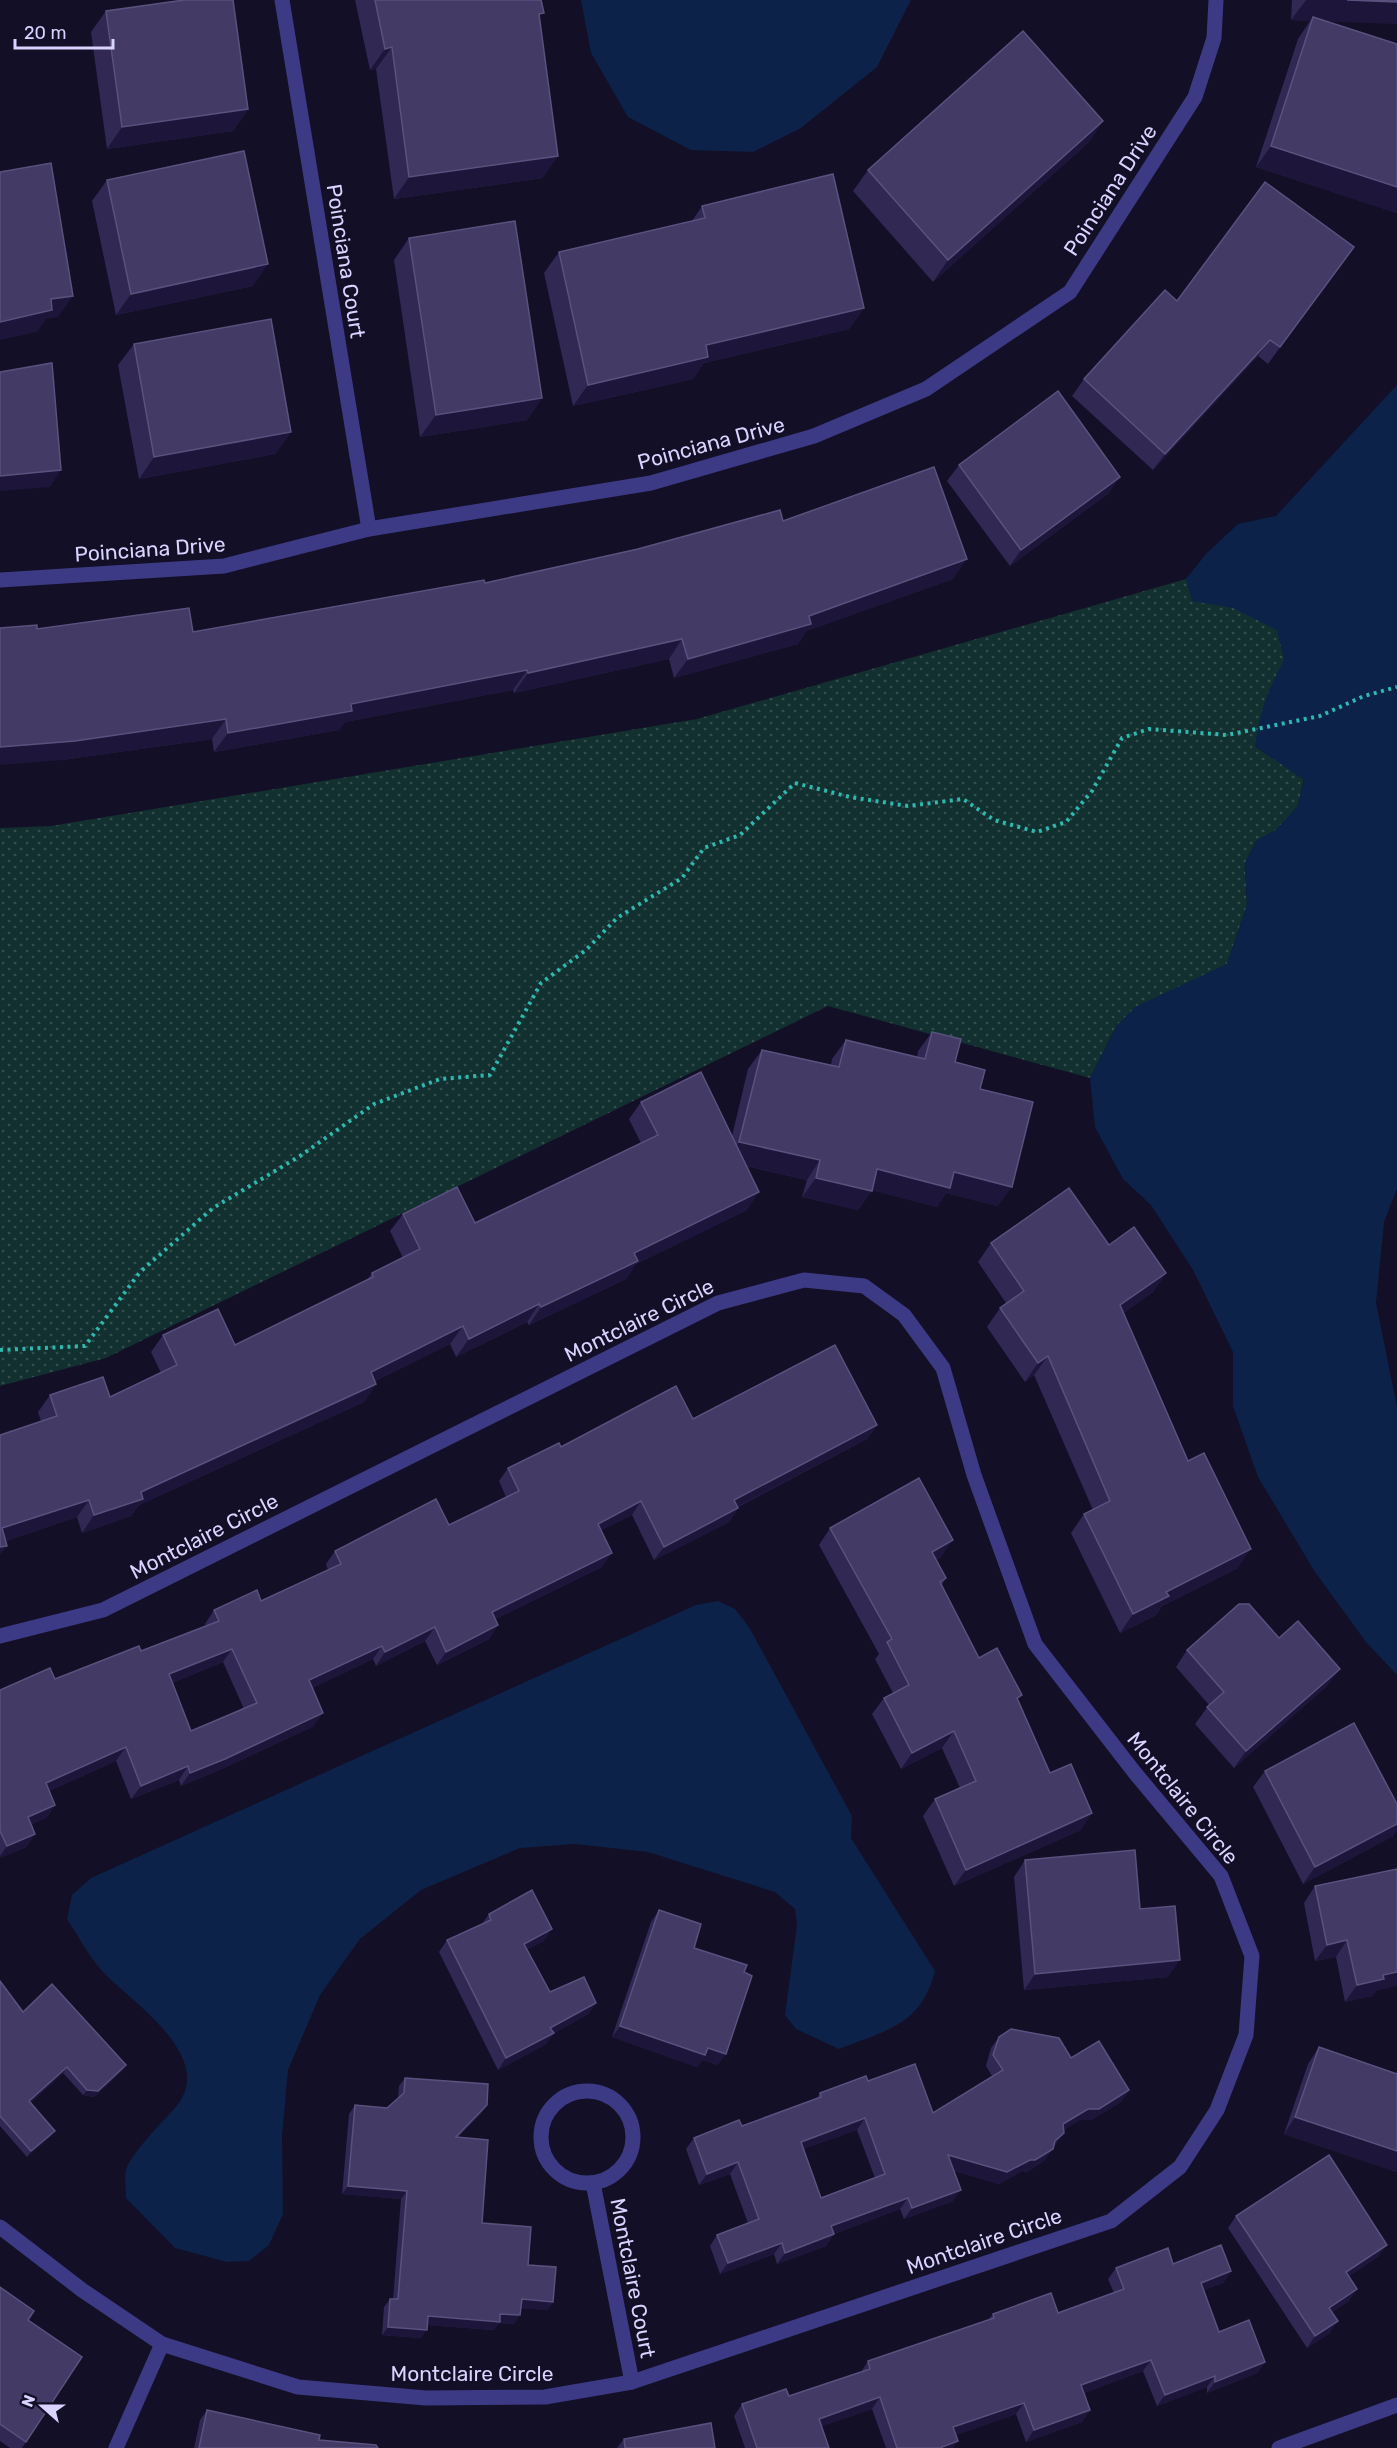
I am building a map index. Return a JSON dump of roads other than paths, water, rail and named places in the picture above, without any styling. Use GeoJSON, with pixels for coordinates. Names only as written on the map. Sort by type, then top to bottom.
{"type":"FeatureCollection","features":[{"type":"Feature","properties":{"kind":"street","name":"Poinciana Court"},"geometry":{"type":"LineString","coordinates":[[282,0],[369,529]]}},
{"type":"Feature","properties":{"kind":"street","name":"Poinciana Drive"},"geometry":{"type":"LineString","coordinates":[[0,580],[224,566],[369,529],[651,483],[814,436],[926,389],[1070,292],[1195,97],[1214,38],[1216,0]]}},
{"type":"Feature","properties":{"kind":"street","name":"Montclaire Circle"},"geometry":{"type":"LineString","coordinates":[[0,1636],[103,1610],[718,1303],[804,1280],[864,1286],[904,1315],[943,1368],[974,1475],[1035,1644],[1135,1773],[1221,1876],[1252,1956],[1246,2036],[1217,2110],[1180,2167],[1110,2221],[632,2382],[544,2397],[414,2397],[298,2387],[162,2344],[82,2290],[0,2227]]}},
{"type":"Feature","properties":{"kind":"street","name":"Montclaire Court"},"geometry":{"type":"LineString","coordinates":[[580,2091],[598,2092],[615,2099],[627,2113],[632,2130],[632,2148],[624,2165],[610,2177],[593,2183],[575,2182],[559,2175],[547,2161],[540,2144],[541,2126],[549,2109],[563,2097],[580,2091]]}},
{"type":"Feature","properties":{"kind":"street","name":"Montclaire Court"},"geometry":{"type":"LineString","coordinates":[[593,2183],[632,2382]]}},
{"type":"Feature","properties":{"kind":"street"},"geometry":{"type":"LineString","coordinates":[[116,2448],[162,2344]]}},
{"type":"Feature","properties":{"kind":"street"},"geometry":{"type":"LineString","coordinates":[[1279,2448],[1397,2405]]}},
{"type":"Feature","properties":{"kind":"water"},"geometry":{"type":"Polygon","coordinates":[[[581,0],[911,0],[877,67],[801,128],[753,152],[691,150],[628,117],[591,53],[581,0]]]}},
{"type":"Feature","properties":{"kind":"water"},"geometry":{"type":"Polygon","coordinates":[[[1397,385],[1397,1189],[1384,1222],[1376,1303],[1397,1407],[1397,1675],[1366,1642],[1315,1572],[1258,1477],[1233,1406],[1233,1352],[1193,1270],[1151,1205],[1123,1179],[1095,1127],[1090,1078],[1117,1025],[1135,1007],[1227,964],[1247,905],[1245,863],[1256,841],[1276,830],[1298,806],[1304,780],[1255,746],[1265,702],[1284,660],[1277,630],[1233,608],[1192,601],[1186,579],[1208,552],[1238,524],[1276,516],[1397,385]]]}},
{"type":"Feature","properties":{"kind":"water"},"geometry":{"type":"Polygon","coordinates":[[[718,1601],[735,1609],[749,1627],[852,1816],[851,1838],[935,1971],[921,2004],[899,2024],[839,2049],[796,2029],[785,2015],[797,1925],[795,1909],[775,1892],[648,1852],[575,1844],[520,1848],[421,1890],[360,1939],[320,1995],[288,2070],[282,2136],[283,2214],[269,2245],[249,2261],[227,2262],[175,2248],[126,2198],[125,2176],[133,2156],[174,2109],[185,2090],[187,2072],[180,2053],[168,2035],[106,1975],[85,1948],[67,1919],[72,1895],[91,1878],[696,1605],[718,1601]]]}}]}
